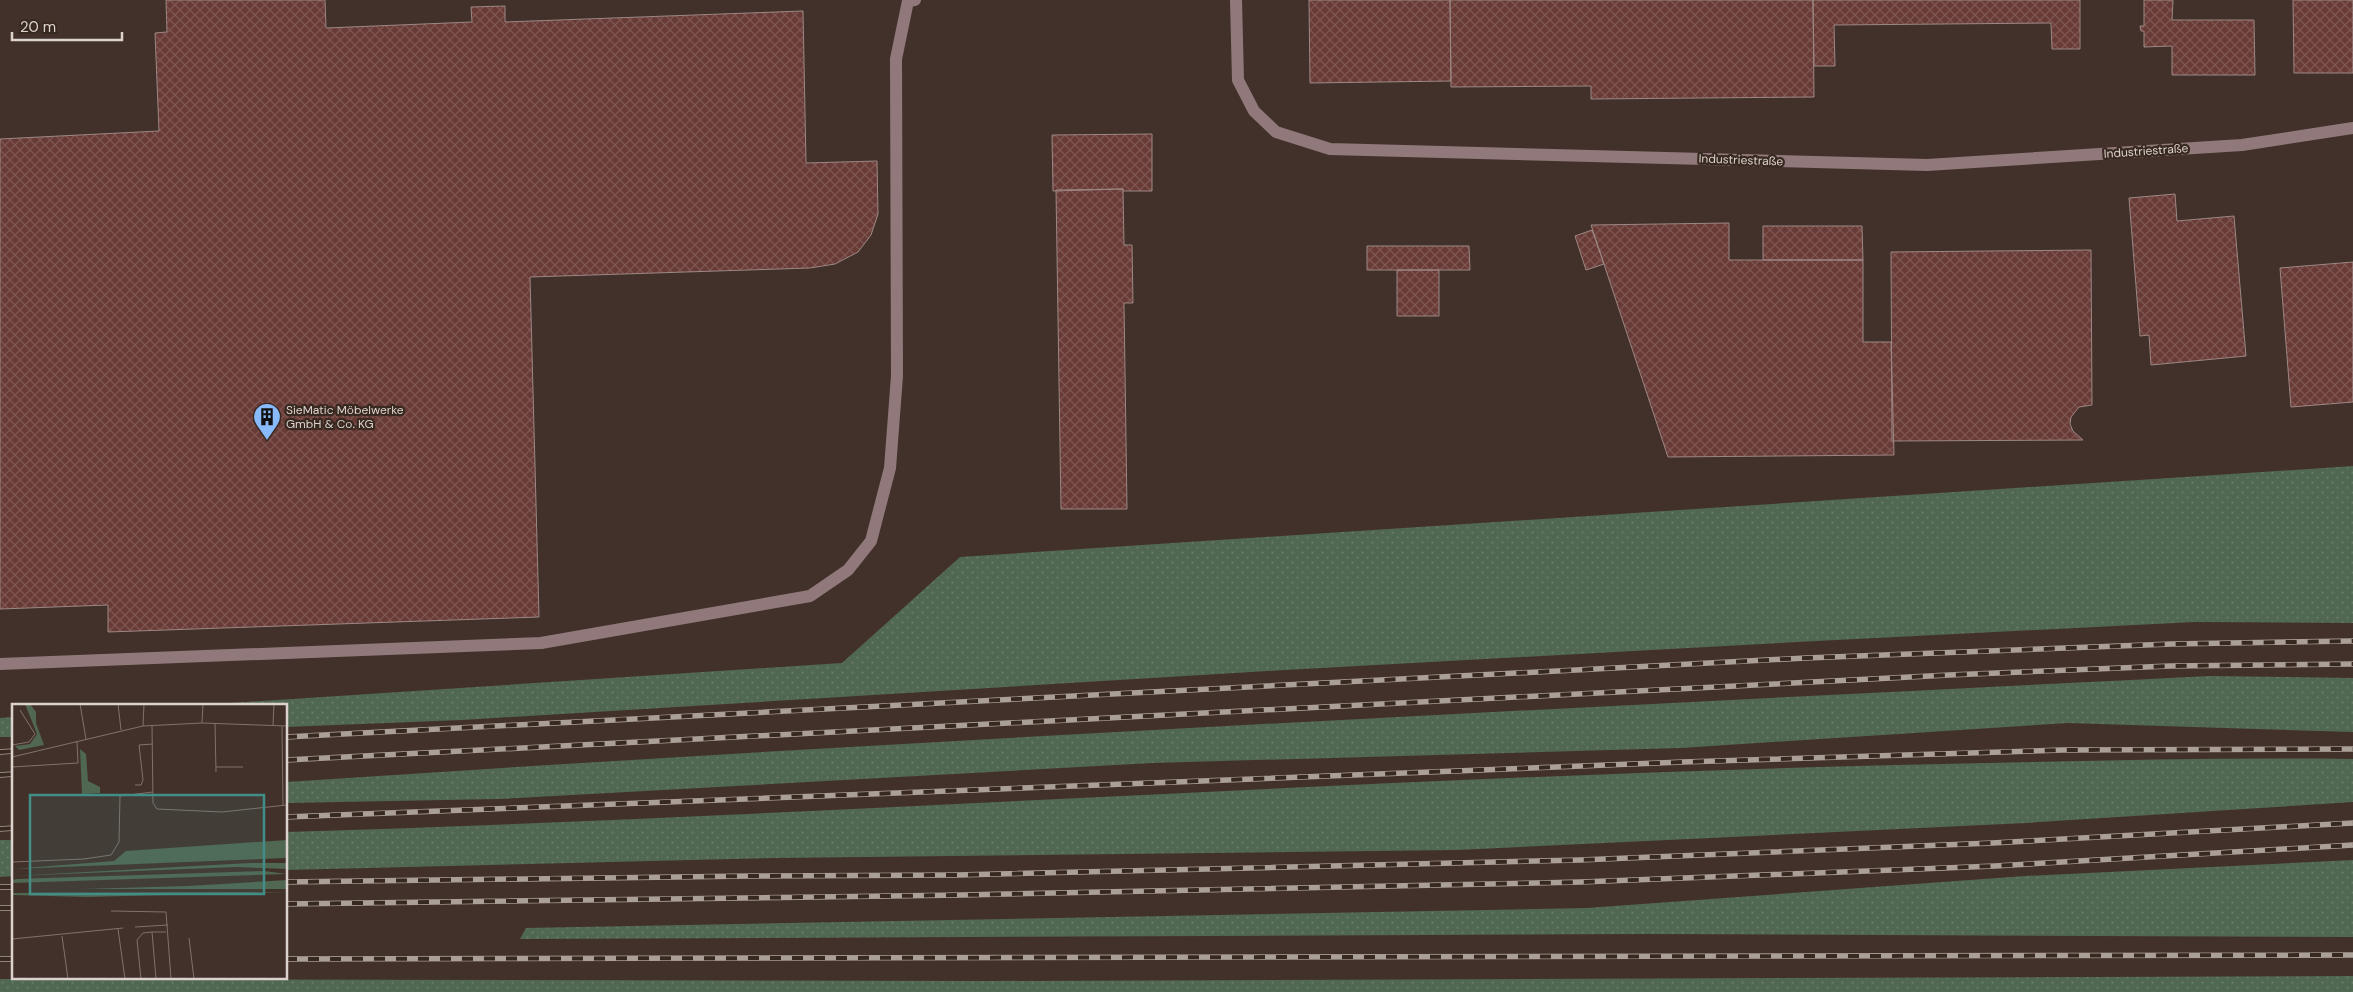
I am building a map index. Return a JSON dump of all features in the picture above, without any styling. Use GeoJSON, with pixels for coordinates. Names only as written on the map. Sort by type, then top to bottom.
{"type":"FeatureCollection","features":[{"type":"Feature","properties":{"kind":"street"},"geometry":{"type":"LineString","coordinates":[[0,664],[541,643],[810,596],[848,570],[871,541],[890,468],[897,376],[896,58],[908,1],[914,0]]}},
{"type":"Feature","properties":{"kind":"street","name":"Industriestraße"},"geometry":{"type":"LineString","coordinates":[[1236,0],[1238,80],[1254,112],[1276,132],[1330,149],[1927,165],[2242,145],[2353,128]]}},
{"type":"Feature","properties":{"kind":"green space"},"geometry":{"type":"Polygon","coordinates":[[[2353,466],[2353,623],[2194,622],[1285,670],[462,720],[288,727],[288,704],[215,704],[842,663],[960,557],[2353,466]]]}},
{"type":"Feature","properties":{"kind":"green space"},"geometry":{"type":"Polygon","coordinates":[[[2209,676],[2353,678],[2353,732],[2068,723],[1681,748],[1152,763],[499,799],[288,803],[288,782],[526,766],[1488,712],[2209,676]]]}},
{"type":"Feature","properties":{"kind":"green space"},"geometry":{"type":"Polygon","coordinates":[[[12,717],[12,737],[0,737],[0,718],[12,717]]]}},
{"type":"Feature","properties":{"kind":"green space"},"geometry":{"type":"Polygon","coordinates":[[[2353,759],[2353,802],[2026,823],[1458,850],[777,858],[288,870],[288,832],[689,817],[1695,771],[1896,765],[2353,759]]]}},
{"type":"Feature","properties":{"kind":"green space"},"geometry":{"type":"Polygon","coordinates":[[[0,840],[12,840],[12,876],[0,877],[0,840]]]}},
{"type":"Feature","properties":{"kind":"green space"},"geometry":{"type":"Polygon","coordinates":[[[2353,860],[2353,937],[1645,934],[520,939],[526,928],[1587,908],[2025,876],[2353,860]]]}},
{"type":"Feature","properties":{"kind":"green space"},"geometry":{"type":"Polygon","coordinates":[[[2353,976],[2353,992],[0,992],[0,979],[983,981],[2353,976]]]}},
{"type":"Feature","properties":{"kind":"building","name":"SieMatic Möbelwerke GmbH & Co. KG"},"geometry":{"type":"Polygon","coordinates":[[[166,0],[325,0],[326,28],[472,22],[471,7],[505,6],[505,22],[803,11],[806,163],[877,161],[878,214],[871,235],[858,252],[835,264],[810,268],[530,277],[539,617],[108,632],[108,605],[0,609],[0,139],[159,131],[155,33],[167,32],[166,0]]]}},
{"type":"Feature","properties":{"kind":"building"},"geometry":{"type":"Polygon","coordinates":[[[1309,0],[1450,0],[1451,81],[1310,83],[1309,0]]]}},
{"type":"Feature","properties":{"kind":"building"},"geometry":{"type":"Polygon","coordinates":[[[1450,0],[1813,0],[1814,97],[1591,99],[1591,86],[1451,87],[1450,0]]]}},
{"type":"Feature","properties":{"kind":"building"},"geometry":{"type":"Polygon","coordinates":[[[1813,0],[2080,0],[2080,49],[2052,49],[2051,23],[1834,25],[1835,66],[1814,66],[1813,0]]]}},
{"type":"Feature","properties":{"kind":"building"},"geometry":{"type":"Polygon","coordinates":[[[2144,0],[2173,0],[2172,20],[2254,20],[2255,75],[2172,75],[2172,46],[2144,47],[2144,31],[2141,31],[2140,26],[2144,26],[2144,0]]]}},
{"type":"Feature","properties":{"kind":"building"},"geometry":{"type":"Polygon","coordinates":[[[2293,0],[2353,0],[2353,73],[2294,73],[2293,0]]]}},
{"type":"Feature","properties":{"kind":"building"},"geometry":{"type":"Polygon","coordinates":[[[1152,134],[1152,191],[1123,191],[1123,189],[1053,191],[1052,135],[1152,134]]]}},
{"type":"Feature","properties":{"kind":"building"},"geometry":{"type":"Polygon","coordinates":[[[1123,189],[1124,245],[1132,245],[1133,303],[1124,303],[1127,509],[1061,509],[1056,190],[1123,189]]]}},
{"type":"Feature","properties":{"kind":"building"},"geometry":{"type":"Polygon","coordinates":[[[2175,194],[2177,221],[2234,216],[2246,356],[2151,365],[2149,335],[2140,336],[2129,198],[2175,194]]]}},
{"type":"Feature","properties":{"kind":"building"},"geometry":{"type":"Polygon","coordinates":[[[1729,223],[1729,260],[1863,260],[1863,342],[1891,342],[1894,455],[1668,457],[1591,225],[1729,223]]]}},
{"type":"Feature","properties":{"kind":"building"},"geometry":{"type":"Polygon","coordinates":[[[1763,226],[1862,226],[1863,260],[1763,260],[1763,226]]]}},
{"type":"Feature","properties":{"kind":"building"},"geometry":{"type":"Polygon","coordinates":[[[1592,230],[1604,264],[1586,270],[1575,236],[1592,230]]]}},
{"type":"Feature","properties":{"kind":"building"},"geometry":{"type":"Polygon","coordinates":[[[1367,246],[1469,246],[1470,270],[1367,270],[1367,246]]]}},
{"type":"Feature","properties":{"kind":"building"},"geometry":{"type":"Polygon","coordinates":[[[2091,250],[2092,405],[2079,407],[2071,417],[2070,424],[2073,431],[2083,440],[1892,441],[1891,252],[2091,250]]]}},
{"type":"Feature","properties":{"kind":"building"},"geometry":{"type":"Polygon","coordinates":[[[2353,262],[2353,402],[2291,407],[2280,268],[2353,262]]]}},
{"type":"Feature","properties":{"kind":"building"},"geometry":{"type":"Polygon","coordinates":[[[1397,270],[1439,270],[1439,316],[1397,316],[1397,270]]]}},
{"type":"Feature","properties":{"kind":"railway"},"geometry":{"type":"LineString","coordinates":[[288,737],[1806,658],[2172,644],[2353,641]]}},
{"type":"Feature","properties":{"kind":"railway"},"geometry":{"type":"LineString","coordinates":[[288,760],[1949,675],[2170,666],[2353,664]]}},
{"type":"Feature","properties":{"kind":"railway"},"geometry":{"type":"LineString","coordinates":[[288,817],[1683,762],[2062,750],[2353,749]]}},
{"type":"Feature","properties":{"kind":"railway"},"geometry":{"type":"LineString","coordinates":[[0,752],[12,751]]}},
{"type":"Feature","properties":{"kind":"railway"},"geometry":{"type":"LineString","coordinates":[[0,775],[12,774]]}},
{"type":"Feature","properties":{"kind":"railway"},"geometry":{"type":"LineString","coordinates":[[288,882],[957,875],[1580,860],[1992,843],[2353,823]]}},
{"type":"Feature","properties":{"kind":"railway"},"geometry":{"type":"LineString","coordinates":[[0,829],[12,828]]}},
{"type":"Feature","properties":{"kind":"railway"},"geometry":{"type":"LineString","coordinates":[[288,904],[962,895],[1581,882],[1995,866],[2353,845]]}},
{"type":"Feature","properties":{"kind":"railway"},"geometry":{"type":"LineString","coordinates":[[0,887],[12,887]]}},
{"type":"Feature","properties":{"kind":"railway"},"geometry":{"type":"LineString","coordinates":[[0,908],[12,908]]}},
{"type":"Feature","properties":{"kind":"railway"},"geometry":{"type":"LineString","coordinates":[[288,959],[2353,955]]}},
{"type":"Feature","properties":{"kind":"railway"},"geometry":{"type":"LineString","coordinates":[[0,959],[12,959]]}},
{"type":"Feature","properties":{"kind":"place","name":"SieMatic Möbelwerke GmbH & Co. KG"},"geometry":{"type":"Point","coordinates":[267,441]}}]}
